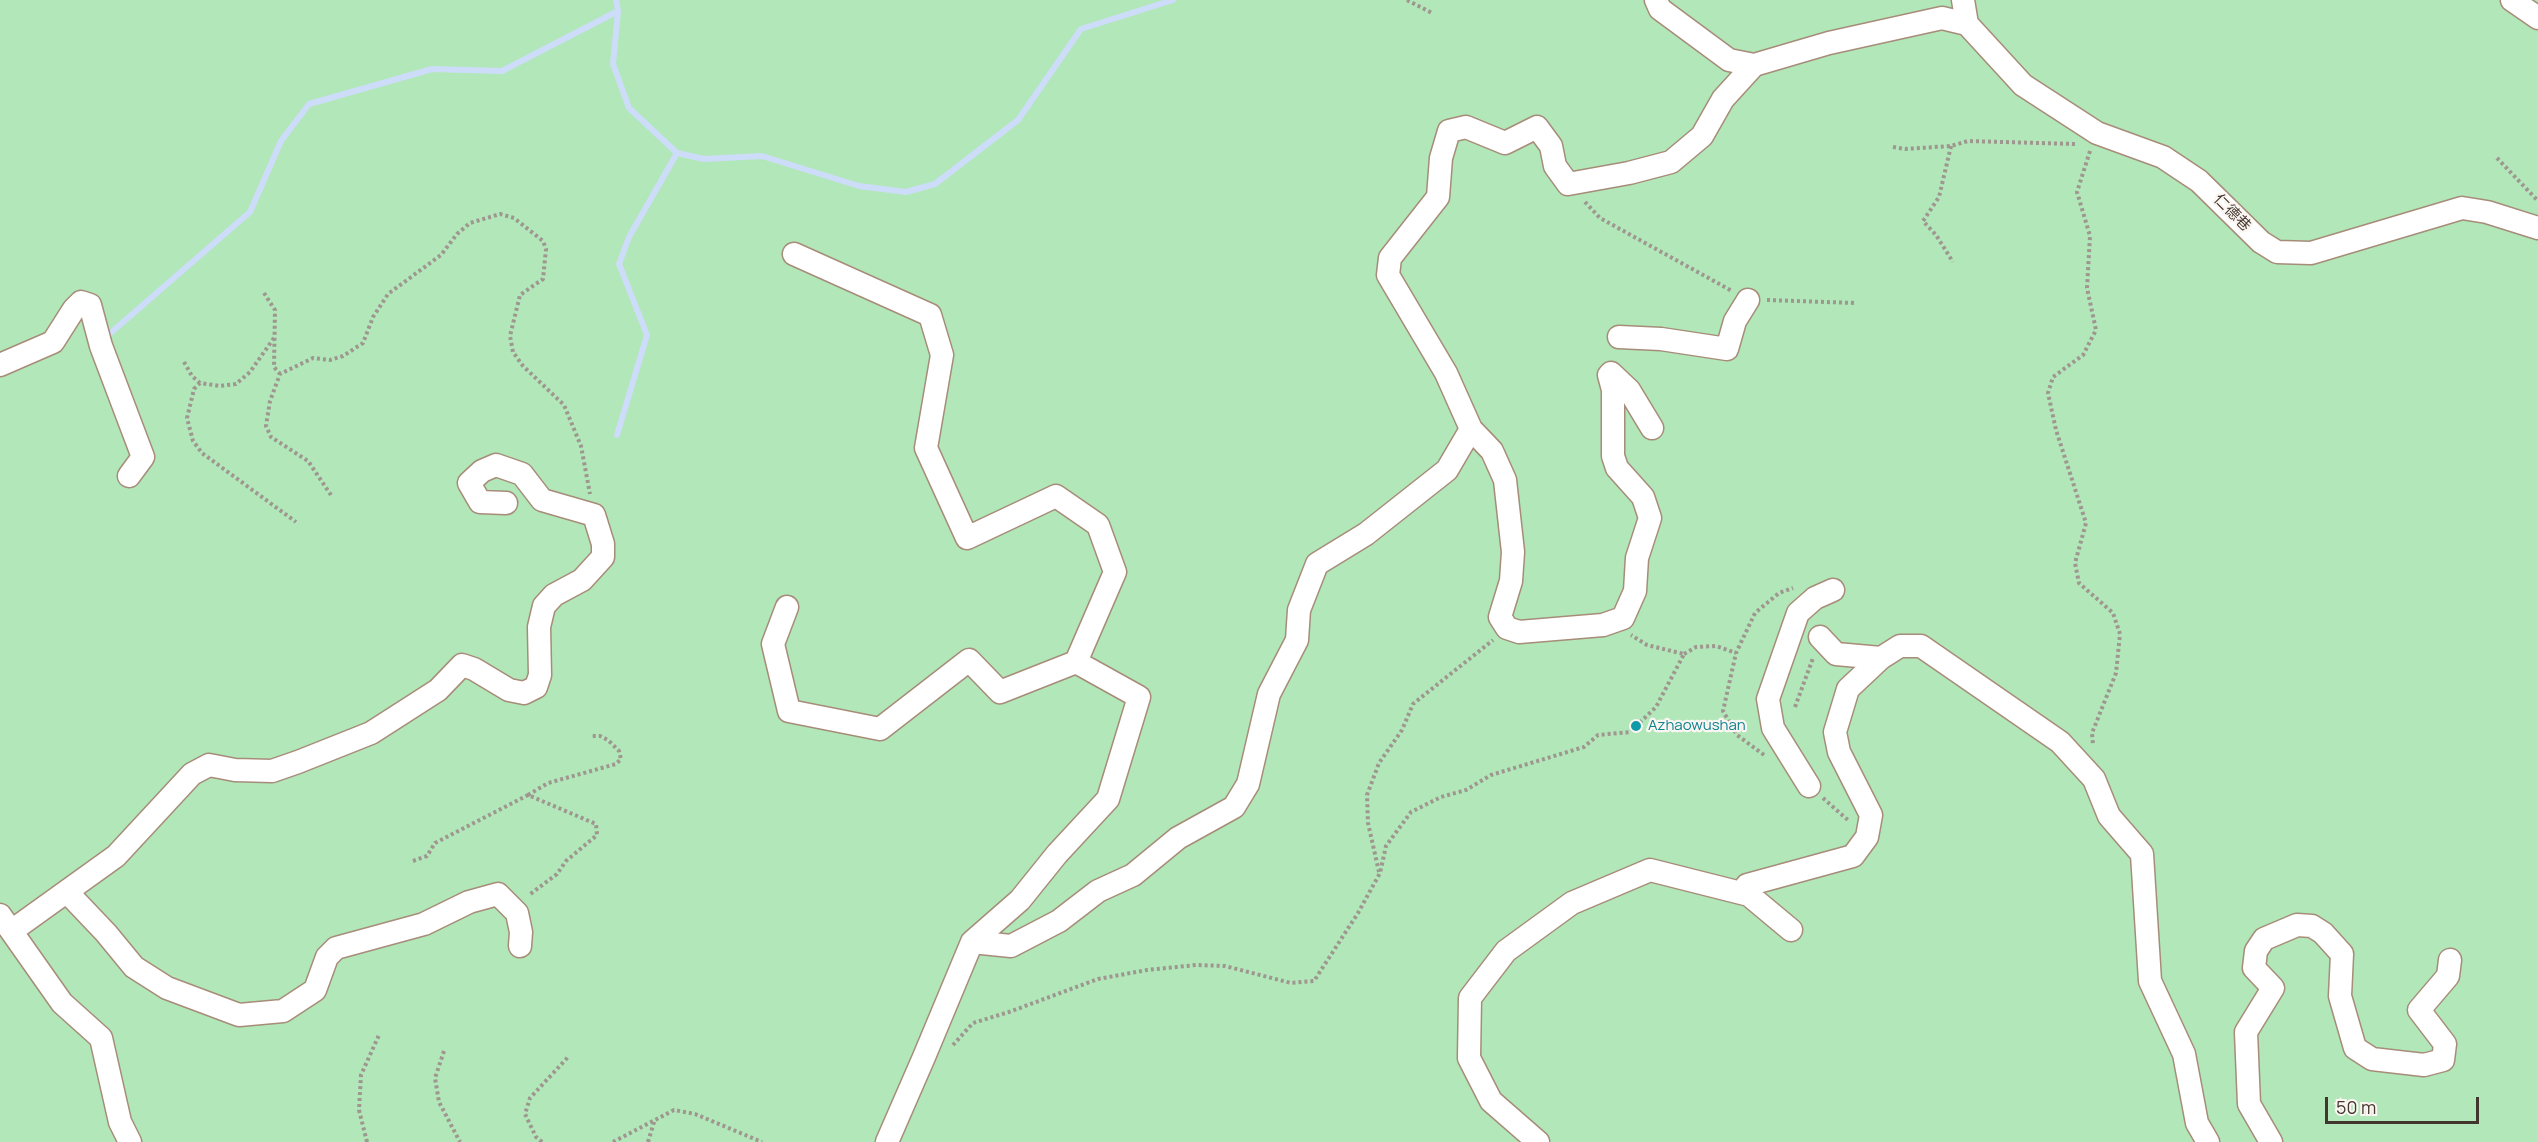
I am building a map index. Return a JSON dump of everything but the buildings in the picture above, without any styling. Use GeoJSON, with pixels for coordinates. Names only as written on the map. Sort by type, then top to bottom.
{"type":"FeatureCollection","features":[{"type":"Feature","properties":{"kind":"street"},"geometry":{"type":"LineString","coordinates":[[1656,0],[1660,9],[1729,60],[1754,65],[1829,43],[1942,18],[1967,24],[1963,0]]}},
{"type":"Feature","properties":{"kind":"street"},"geometry":{"type":"LineString","coordinates":[[2512,0],[2538,18]]}},
{"type":"Feature","properties":{"kind":"street","name":"仁德巷"},"geometry":{"type":"LineString","coordinates":[[1967,24],[2023,85],[2097,133],[2163,157],[2199,181],[2261,242],[2277,252],[2311,253],[2462,208],[2487,212],[2538,228]]}},
{"type":"Feature","properties":{"kind":"street"},"geometry":{"type":"LineString","coordinates":[[1652,428],[1629,390],[1611,373],[1609,375],[1613,390],[1613,456],[1617,468],[1643,497],[1650,518],[1637,558],[1635,591],[1623,618],[1603,625],[1519,632],[1508,628],[1500,617],[1511,581],[1513,552],[1505,480],[1492,451],[1471,429],[1446,373],[1388,275],[1390,258],[1438,197],[1441,158],[1449,131],[1466,127],[1505,143],[1537,127],[1551,146],[1555,166],[1568,184],[1629,173],[1671,162],[1702,136],[1723,99],[1754,65]]}},
{"type":"Feature","properties":{"kind":"street"},"geometry":{"type":"LineString","coordinates":[[787,607],[773,644],[789,711],[880,729],[969,660],[1000,692],[1076,662],[1115,572],[1098,525],[1056,496],[968,538],[926,448],[942,355],[930,315],[794,254]]}},
{"type":"Feature","properties":{"kind":"street"},"geometry":{"type":"LineString","coordinates":[[1619,337],[1661,339],[1727,349],[1735,321],[1748,300]]}},
{"type":"Feature","properties":{"kind":"street"},"geometry":{"type":"LineString","coordinates":[[0,365],[53,342],[74,309],[81,302],[90,305],[101,346],[143,457],[129,476]]}},
{"type":"Feature","properties":{"kind":"street"},"geometry":{"type":"LineString","coordinates":[[972,942],[1011,946],[1059,921],[1098,891],[1133,875],[1178,838],[1234,807],[1248,784],[1269,694],[1297,640],[1299,609],[1317,564],[1366,534],[1447,470],[1471,429]]}},
{"type":"Feature","properties":{"kind":"street"},"geometry":{"type":"LineString","coordinates":[[130,1142],[120,1122],[101,1038],[62,1003],[6,923],[68,893],[116,856],[192,774],[209,765],[235,770],[272,771],[298,762],[371,733],[438,690],[462,665],[474,669],[509,690],[524,693],[536,687],[540,675],[539,627],[544,606],[554,595],[582,580],[603,558],[603,544],[594,515],[542,500],[522,474],[496,465],[482,471],[469,483],[480,502],[506,503]]}},
{"type":"Feature","properties":{"kind":"street"},"geometry":{"type":"LineString","coordinates":[[1809,786],[1773,728],[1768,699],[1798,613],[1815,598],[1833,590]]}},
{"type":"Feature","properties":{"kind":"street"},"geometry":{"type":"LineString","coordinates":[[1820,637],[1836,654],[1881,657]]}},
{"type":"Feature","properties":{"kind":"street"},"geometry":{"type":"LineString","coordinates":[[1749,895],[1747,885],[1853,856],[1867,837],[1871,815],[1839,752],[1835,732],[1848,689],[1881,657],[1900,646],[1920,646],[2060,742],[2094,779],[2109,816],[2142,854],[2150,981],[2184,1054],[2197,1123],[2208,1142]]}},
{"type":"Feature","properties":{"kind":"street"},"geometry":{"type":"LineString","coordinates":[[886,1142],[972,942],[1020,900],[1057,854],[1108,798],[1139,697],[1076,662]]}},
{"type":"Feature","properties":{"kind":"street"},"geometry":{"type":"LineString","coordinates":[[1538,1142],[1491,1101],[1469,1058],[1470,998],[1506,951],[1572,903],[1650,870],[1749,895],[1791,930]]}},
{"type":"Feature","properties":{"kind":"street"},"geometry":{"type":"LineString","coordinates":[[68,893],[134,967],[167,988],[239,1015],[283,1011],[315,990],[327,957],[336,948],[424,924],[469,902],[498,894],[517,913],[521,932],[520,946]]}},
{"type":"Feature","properties":{"kind":"street"},"geometry":{"type":"LineString","coordinates":[[2271,1142],[2249,1104],[2246,1032],[2273,988],[2254,968],[2256,951],[2264,939],[2297,925],[2312,926],[2323,933],[2342,954],[2340,996],[2355,1048],[2372,1059],[2424,1065],[2444,1060],[2445,1044],[2419,1010],[2448,976],[2450,960]]}},
{"type":"Feature","properties":{"kind":"path"},"geometry":{"type":"LineString","coordinates":[[1407,0],[1432,13]]}},
{"type":"Feature","properties":{"kind":"path"},"geometry":{"type":"LineString","coordinates":[[1893,147],[1905,149],[1951,146],[1968,141],[2078,145],[2097,133]]}},
{"type":"Feature","properties":{"kind":"path"},"geometry":{"type":"LineString","coordinates":[[2094,779],[2092,733],[2116,673],[2120,634],[2113,613],[2079,583],[2075,563],[2086,523],[2056,430],[2048,393],[2053,377],[2083,355],[2096,330],[2087,288],[2090,236],[2077,192],[2097,133]]}},
{"type":"Feature","properties":{"kind":"path"},"geometry":{"type":"LineString","coordinates":[[1951,146],[1939,197],[1923,221],[1936,235],[1953,262]]}},
{"type":"Feature","properties":{"kind":"path"},"geometry":{"type":"LineString","coordinates":[[2498,158],[2538,201]]}},
{"type":"Feature","properties":{"kind":"path"},"geometry":{"type":"LineString","coordinates":[[1568,184],[1600,218],[1748,300],[1855,303]]}},
{"type":"Feature","properties":{"kind":"path"},"geometry":{"type":"LineString","coordinates":[[331,495],[308,461],[272,437],[266,426],[270,400],[280,374],[313,358],[330,360],[350,352],[363,343],[373,317],[388,294],[441,255],[470,223],[500,214],[514,218],[543,241],[546,249],[543,279],[520,295],[510,336],[513,352],[523,366],[564,405],[580,446],[594,515]]}},
{"type":"Feature","properties":{"kind":"path"},"geometry":{"type":"LineString","coordinates":[[264,293],[275,310],[274,367],[280,374]]}},
{"type":"Feature","properties":{"kind":"path"},"geometry":{"type":"LineString","coordinates":[[184,362],[192,376],[200,383],[220,386],[236,384],[250,372],[274,338]]}},
{"type":"Feature","properties":{"kind":"path"},"geometry":{"type":"LineString","coordinates":[[200,383],[194,389],[187,418],[193,441],[202,453],[296,522]]}},
{"type":"Feature","properties":{"kind":"path"},"geometry":{"type":"LineString","coordinates":[[1623,618],[1628,633],[1647,645],[1684,654]]}},
{"type":"Feature","properties":{"kind":"path"},"geometry":{"type":"LineString","coordinates":[[1380,873],[1368,823],[1367,795],[1379,763],[1402,730],[1413,704],[1508,628]]}},
{"type":"Feature","properties":{"kind":"path"},"geometry":{"type":"LineString","coordinates":[[924,1058],[955,1044],[973,1023],[1098,979],[1147,970],[1225,966],[1291,983],[1314,981],[1358,913],[1380,873],[1386,846],[1411,812],[1441,797],[1466,790],[1491,775],[1584,747],[1598,735],[1630,732],[1656,707],[1684,654],[1696,647],[1716,646],[1736,653]]}},
{"type":"Feature","properties":{"kind":"path"},"geometry":{"type":"LineString","coordinates":[[413,861],[427,856],[435,843],[548,783],[616,764],[621,759],[619,751],[608,740],[600,736],[591,736]]}},
{"type":"Feature","properties":{"kind":"path"},"geometry":{"type":"LineString","coordinates":[[498,894],[521,901],[557,874],[566,861],[597,835],[596,824],[528,795]]}},
{"type":"Feature","properties":{"kind":"path"},"geometry":{"type":"LineString","coordinates":[[367,1142],[359,1110],[361,1076],[380,1035]]}},
{"type":"Feature","properties":{"kind":"path"},"geometry":{"type":"LineString","coordinates":[[444,1051],[435,1078],[439,1102],[460,1142]]}},
{"type":"Feature","properties":{"kind":"path"},"geometry":{"type":"LineString","coordinates":[[542,1142],[536,1137],[525,1114],[530,1098],[569,1056]]}},
{"type":"Feature","properties":{"kind":"path"},"geometry":{"type":"LineString","coordinates":[[613,1142],[674,1110],[695,1114],[762,1142]]}},
{"type":"Feature","properties":{"kind":"path"},"geometry":{"type":"LineString","coordinates":[[648,1142],[655,1119]]}},
{"type":"Feature","properties":{"kind":"green space"},"geometry":{"type":"Polygon","coordinates":[[[0,0],[2538,0],[2538,1142],[0,1142],[0,0]]]}},
{"type":"Feature","properties":{"kind":"waterway"},"geometry":{"type":"LineString","coordinates":[[616,0],[618,11],[613,64],[629,108],[677,153],[704,159],[762,156],[859,186],[906,192],[935,184],[1018,120],[1081,29],[1173,0]]}},
{"type":"Feature","properties":{"kind":"waterway"},"geometry":{"type":"LineString","coordinates":[[107,336],[250,212],[281,141],[309,104],[432,69],[502,71],[618,11]]}},
{"type":"Feature","properties":{"kind":"waterway"},"geometry":{"type":"LineString","coordinates":[[617,435],[647,335],[619,264],[629,237],[677,153]]}},
{"type":"Feature","properties":{"kind":"place","name":"Azhaowushan"},"geometry":{"type":"Point","coordinates":[1636,726]}}]}
